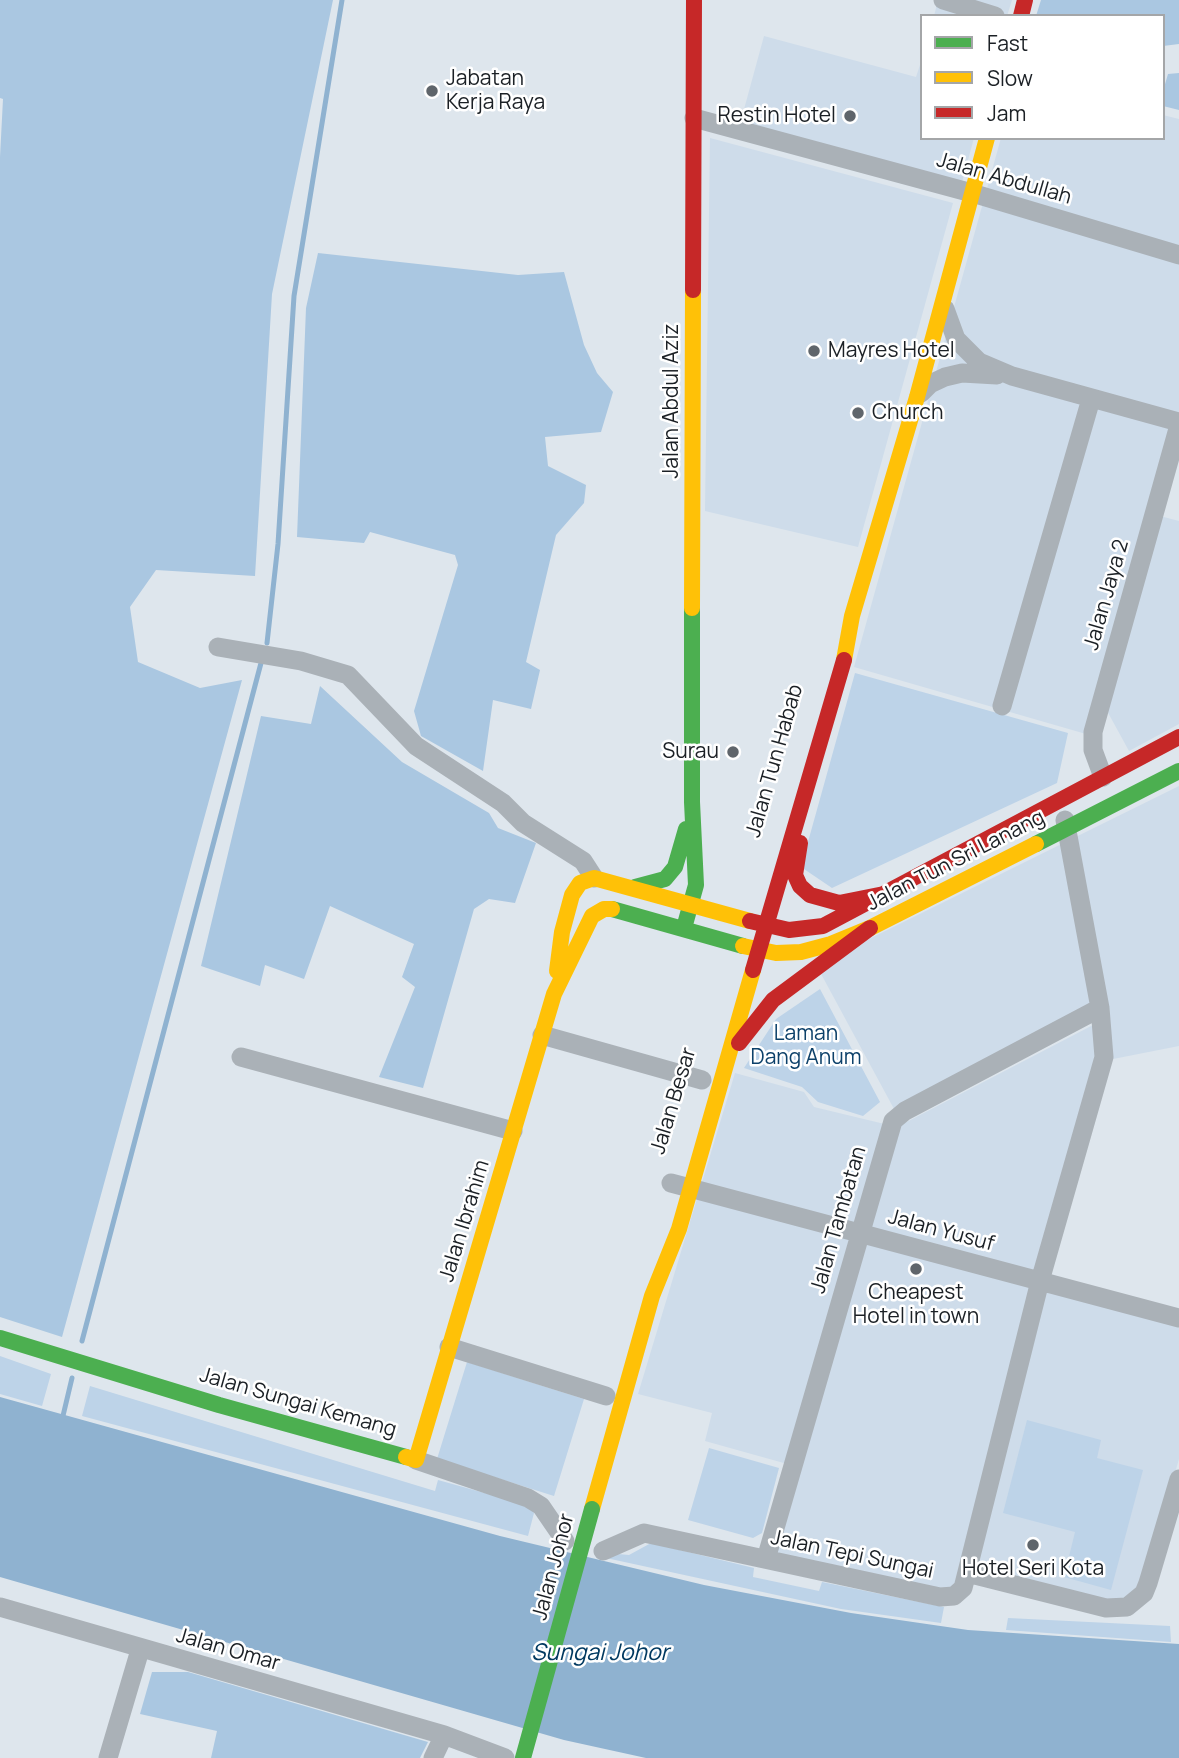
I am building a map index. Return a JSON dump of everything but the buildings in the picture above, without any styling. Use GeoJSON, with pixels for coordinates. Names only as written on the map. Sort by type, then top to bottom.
{"type":"FeatureCollection","features":[{"type":"Feature","properties":{"kind":"main road","name":"Jalan Abdul Aziz"},"geometry":{"type":"LineString","coordinates":[[692,802],[694,0]]}},
{"type":"Feature","properties":{"kind":"main road","name":"Jalan Tun Habab"},"geometry":{"type":"LineString","coordinates":[[758,923],[805,798],[840,682],[852,616],[917,397],[986,140]]}},
{"type":"Feature","properties":{"kind":"main road","name":"Jalan Tun Habab"},"geometry":{"type":"LineString","coordinates":[[758,923],[823,673],[852,616]]}},
{"type":"Feature","properties":{"kind":"main road","name":"Jalan Tun Sri Lanang"},"geometry":{"type":"LineString","coordinates":[[758,923],[789,930],[822,926],[1179,737]]}},
{"type":"Feature","properties":{"kind":"main road","name":"Jalan Tun Sri Lanang"},"geometry":{"type":"LineString","coordinates":[[751,947],[801,952],[870,928],[1179,771]]}},
{"type":"Feature","properties":{"kind":"main road"},"geometry":{"type":"LineString","coordinates":[[805,798],[794,869],[800,886],[810,895],[831,903],[884,894]]}},
{"type":"Feature","properties":{"kind":"main road"},"geometry":{"type":"LineString","coordinates":[[635,887],[665,878],[675,866],[692,802]]}},
{"type":"Feature","properties":{"kind":"main road"},"geometry":{"type":"LineString","coordinates":[[684,928],[696,885],[692,802]]}},
{"type":"Feature","properties":{"kind":"main road"},"geometry":{"type":"LineString","coordinates":[[594,878],[635,887],[758,923]]}},
{"type":"Feature","properties":{"kind":"main road","name":"Jalan Ibrahim"},"geometry":{"type":"LineString","coordinates":[[416,1460],[554,994],[562,932],[572,895],[580,883],[594,878]]}},
{"type":"Feature","properties":{"kind":"main road","name":"Jalan Ibrahim"},"geometry":{"type":"LineString","coordinates":[[554,994],[592,916],[604,909],[617,909],[751,947]]}},
{"type":"Feature","properties":{"kind":"main road","name":"Jalan Besar"},"geometry":{"type":"LineString","coordinates":[[592,1509],[652,1296],[679,1229],[725,1073],[758,923]]}},
{"type":"Feature","properties":{"kind":"main road"},"geometry":{"type":"LineString","coordinates":[[725,1073],[744,1032],[773,1000],[870,928]]}},
{"type":"Feature","properties":{"kind":"main road","name":"Jalan Besar"},"geometry":{"type":"LineString","coordinates":[[729,993],[751,947]]}},
{"type":"Feature","properties":{"kind":"main road","name":"Jalan Besar"},"geometry":{"type":"LineString","coordinates":[[652,1296],[664,1220]]}},
{"type":"Feature","properties":{"kind":"main road","name":"Jalan Sungai Kemang"},"geometry":{"type":"LineString","coordinates":[[0,1338],[219,1405],[416,1460]]}},
{"type":"Feature","properties":{"kind":"main road","name":"Jalan Johor"},"geometry":{"type":"LineString","coordinates":[[523,1758],[592,1509]]}},
{"type":"Feature","properties":{"kind":"street"},"geometry":{"type":"LineString","coordinates":[[943,0],[988,14]]}},
{"type":"Feature","properties":{"kind":"street","name":"Jalan Abdullah"},"geometry":{"type":"LineString","coordinates":[[694,118],[972,193],[1179,255]]}},
{"type":"Feature","properties":{"kind":"street"},"geometry":{"type":"LineString","coordinates":[[944,301],[948,322],[968,352],[979,362],[1012,376],[1179,423]]}},
{"type":"Feature","properties":{"kind":"street"},"geometry":{"type":"LineString","coordinates":[[917,397],[930,384],[962,373],[1012,376]]}},
{"type":"Feature","properties":{"kind":"street"},"geometry":{"type":"LineString","coordinates":[[1002,706],[1091,399]]}},
{"type":"Feature","properties":{"kind":"street","name":"Jalan Jaya 2"},"geometry":{"type":"LineString","coordinates":[[1103,777],[1093,750],[1093,732],[1179,423]]}},
{"type":"Feature","properties":{"kind":"street"},"geometry":{"type":"LineString","coordinates":[[218,647],[301,661],[348,675],[416,746],[503,803],[523,823],[583,861],[594,878]]}},
{"type":"Feature","properties":{"kind":"street"},"geometry":{"type":"LineString","coordinates":[[1061,801],[1100,1008],[1104,1057],[1040,1281],[967,1573],[1117,1609],[1137,1601],[1148,1583],[1175,1503],[1179,1479]]}},
{"type":"Feature","properties":{"kind":"street","name":"Jalan Tambatan"},"geometry":{"type":"LineString","coordinates":[[766,1559],[889,1131],[897,1117],[1100,1008]]}},
{"type":"Feature","properties":{"kind":"street"},"geometry":{"type":"LineString","coordinates":[[542,1035],[702,1080]]}},
{"type":"Feature","properties":{"kind":"street"},"geometry":{"type":"LineString","coordinates":[[241,1057],[513,1131]]}},
{"type":"Feature","properties":{"kind":"street","name":"Jalan Yusuf"},"geometry":{"type":"LineString","coordinates":[[671,1183],[1179,1318]]}},
{"type":"Feature","properties":{"kind":"street"},"geometry":{"type":"LineString","coordinates":[[449,1347],[606,1396]]}},
{"type":"Feature","properties":{"kind":"street","name":"Jalan Sungai Kemang"},"geometry":{"type":"LineString","coordinates":[[416,1460],[528,1498],[541,1506],[565,1541]]}},
{"type":"Feature","properties":{"kind":"street","name":"Jalan Tepi Sungai"},"geometry":{"type":"LineString","coordinates":[[603,1551],[644,1533],[940,1597],[959,1592],[967,1573]]}},
{"type":"Feature","properties":{"kind":"street","name":"Jalan Omar"},"geometry":{"type":"LineString","coordinates":[[0,1607],[141,1650],[443,1735],[505,1758]]}},
{"type":"Feature","properties":{"kind":"street"},"geometry":{"type":"LineString","coordinates":[[108,1758],[141,1650]]}},
{"type":"Feature","properties":{"kind":"street"},"geometry":{"type":"LineString","coordinates":[[433,1758],[443,1735]]}},
{"type":"Feature","properties":{"kind":"shaded area"},"geometry":{"type":"Polygon","coordinates":[[[0,0],[333,0],[272,294],[255,576],[156,570],[130,607],[138,662],[200,688],[242,680],[62,1337],[0,1317],[0,157],[3,99],[0,98],[0,0]]]}},
{"type":"Feature","properties":{"kind":"shaded area"},"geometry":{"type":"Polygon","coordinates":[[[938,0],[1012,0],[1008,14],[934,14],[938,0]]]}},
{"type":"Feature","properties":{"kind":"shaded area"},"geometry":{"type":"Polygon","coordinates":[[[1041,0],[1179,0],[1179,44],[1165,46],[1165,14],[1037,14],[1041,0]]]}},
{"type":"Feature","properties":{"kind":"shaded area"},"geometry":{"type":"Polygon","coordinates":[[[764,36],[916,77],[920,65],[920,140],[973,140],[962,182],[740,124],[764,36]]]}},
{"type":"Feature","properties":{"kind":"shaded area"},"geometry":{"type":"Polygon","coordinates":[[[1179,73],[1179,110],[1165,106],[1168,74],[1179,73]]]}},
{"type":"Feature","properties":{"kind":"shaded area"},"geometry":{"type":"Polygon","coordinates":[[[1165,116],[1179,119],[1179,428],[1086,734],[854,667],[1000,140],[1165,140],[1165,116]]]}},
{"type":"Feature","properties":{"kind":"shaded area"},"geometry":{"type":"Polygon","coordinates":[[[710,138],[953,203],[858,547],[705,511],[710,138]]]}},
{"type":"Feature","properties":{"kind":"shaded area"},"geometry":{"type":"Polygon","coordinates":[[[318,253],[518,275],[564,272],[584,345],[597,373],[613,392],[601,432],[545,437],[548,466],[586,485],[584,503],[556,535],[526,662],[540,670],[531,709],[493,700],[483,771],[421,736],[414,711],[458,565],[455,555],[370,532],[364,543],[297,537],[306,308],[318,253]]]}},
{"type":"Feature","properties":{"kind":"shaded area"},"geometry":{"type":"Polygon","coordinates":[[[1160,516],[1179,521],[1179,724],[1129,751],[1106,709],[1160,516]]]}},
{"type":"Feature","properties":{"kind":"shaded area"},"geometry":{"type":"Polygon","coordinates":[[[320,686],[402,762],[489,813],[498,828],[536,843],[515,903],[489,899],[474,909],[423,1088],[379,1077],[415,987],[402,977],[414,944],[330,906],[304,979],[265,965],[260,986],[201,966],[261,716],[311,724],[320,686]]]}},
{"type":"Feature","properties":{"kind":"shaded area"},"geometry":{"type":"Polygon","coordinates":[[[1179,786],[1179,1046],[1108,1060],[1106,1012],[900,1120],[820,972],[863,942],[1179,786]]]}},
{"type":"Feature","properties":{"kind":"shaded area"},"geometry":{"type":"Polygon","coordinates":[[[1095,1024],[1098,1058],[1047,1276],[1179,1311],[1179,1459],[1144,1580],[1134,1596],[1114,1603],[963,1565],[952,1591],[775,1553],[798,1467],[705,1441],[712,1413],[638,1394],[735,1073],[804,1092],[814,1107],[897,1127],[1095,1024]]]}},
{"type":"Feature","properties":{"kind":"shaded area"},"geometry":{"type":"Polygon","coordinates":[[[152,1672],[188,1672],[428,1742],[420,1758],[211,1758],[217,1731],[140,1714],[152,1672]]]}},
{"type":"Feature","properties":{"kind":"green space"},"geometry":{"type":"Polygon","coordinates":[[[855,673],[1068,733],[1057,783],[832,888],[801,867],[855,673]]]}},
{"type":"Feature","properties":{"kind":"green space","name":"Laman Dang Anum"},"geometry":{"type":"Polygon","coordinates":[[[820,989],[880,1102],[863,1116],[818,1102],[802,1087],[744,1068],[776,1019],[820,989]]]}},
{"type":"Feature","properties":{"kind":"green space"},"geometry":{"type":"Polygon","coordinates":[[[0,1356],[51,1374],[42,1406],[0,1394],[0,1356]]]}},
{"type":"Feature","properties":{"kind":"green space"},"geometry":{"type":"Polygon","coordinates":[[[467,1362],[584,1399],[554,1496],[437,1459],[467,1362]]]}},
{"type":"Feature","properties":{"kind":"green space"},"geometry":{"type":"Polygon","coordinates":[[[90,1386],[435,1491],[438,1480],[528,1505],[534,1513],[528,1536],[82,1416],[90,1386]]]}},
{"type":"Feature","properties":{"kind":"green space"},"geometry":{"type":"Polygon","coordinates":[[[1027,1420],[1101,1440],[1097,1458],[1143,1470],[1111,1590],[1064,1577],[1075,1532],[1003,1513],[1027,1420]]]}},
{"type":"Feature","properties":{"kind":"green space"},"geometry":{"type":"Polygon","coordinates":[[[709,1448],[779,1468],[762,1533],[753,1538],[688,1520],[709,1448]]]}},
{"type":"Feature","properties":{"kind":"green space"},"geometry":{"type":"Polygon","coordinates":[[[651,1543],[754,1568],[753,1577],[819,1591],[822,1582],[944,1607],[941,1623],[841,1609],[606,1558],[607,1553],[629,1555],[651,1543]]]}},
{"type":"Feature","properties":{"kind":"green space"},"geometry":{"type":"Polygon","coordinates":[[[1008,1618],[1170,1626],[1171,1642],[1006,1630],[1008,1618]]]}},
{"type":"Feature","properties":{"kind":"water","name":"Sungai Johor"},"geometry":{"type":"Polygon","coordinates":[[[0,1397],[500,1536],[704,1585],[851,1613],[968,1630],[1179,1644],[1179,1758],[646,1758],[564,1740],[0,1577],[0,1397]]]}},
{"type":"Feature","properties":{"kind":"waterway"},"geometry":{"type":"LineString","coordinates":[[267,643],[278,544],[294,296],[342,0]]}},
{"type":"Feature","properties":{"kind":"waterway"},"geometry":{"type":"LineString","coordinates":[[82,1341],[261,663]]}},
{"type":"Feature","properties":{"kind":"waterway"},"geometry":{"type":"LineString","coordinates":[[62,1420],[72,1378]]}},
{"type":"Feature","properties":{"kind":"traffic: fast"},"geometry":{"type":"LineString","coordinates":[[684,928],[696,885],[692,802],[692,608]]}},
{"type":"Feature","properties":{"kind":"traffic: fast"},"geometry":{"type":"LineString","coordinates":[[1036,844],[1179,771]]}},
{"type":"Feature","properties":{"kind":"traffic: fast"},"geometry":{"type":"LineString","coordinates":[[635,887],[665,879],[675,867],[686,829]]}},
{"type":"Feature","properties":{"kind":"traffic: fast"},"geometry":{"type":"LineString","coordinates":[[612,909],[743,946]]}},
{"type":"Feature","properties":{"kind":"traffic: fast"},"geometry":{"type":"LineString","coordinates":[[0,1338],[219,1405],[406,1457]]}},
{"type":"Feature","properties":{"kind":"traffic: fast"},"geometry":{"type":"LineString","coordinates":[[523,1758],[592,1509]]}},
{"type":"Feature","properties":{"kind":"traffic: slow"},"geometry":{"type":"LineString","coordinates":[[844,660],[852,616],[917,397],[986,140]]}},
{"type":"Feature","properties":{"kind":"traffic: slow"},"geometry":{"type":"LineString","coordinates":[[692,608],[693,290]]}},
{"type":"Feature","properties":{"kind":"traffic: slow"},"geometry":{"type":"LineString","coordinates":[[743,946],[776,953],[801,952],[831,944],[870,928],[1036,844]]}},
{"type":"Feature","properties":{"kind":"traffic: slow"},"geometry":{"type":"LineString","coordinates":[[557,971],[562,932],[572,895],[580,883],[594,878],[750,921]]}},
{"type":"Feature","properties":{"kind":"traffic: slow"},"geometry":{"type":"LineString","coordinates":[[406,1457],[416,1460],[554,994],[592,916],[604,909],[612,909]]}},
{"type":"Feature","properties":{"kind":"traffic: slow"},"geometry":{"type":"LineString","coordinates":[[592,1509],[652,1296],[679,1229],[753,970]]}},
{"type":"Feature","properties":{"kind":"traffic: jam"},"geometry":{"type":"LineString","coordinates":[[693,290],[694,0]]}},
{"type":"Feature","properties":{"kind":"traffic: jam"},"geometry":{"type":"LineString","coordinates":[[1022,14],[1025,0]]}},
{"type":"Feature","properties":{"kind":"traffic: jam"},"geometry":{"type":"LineString","coordinates":[[753,970],[844,660]]}},
{"type":"Feature","properties":{"kind":"traffic: jam"},"geometry":{"type":"LineString","coordinates":[[750,921],[789,930],[823,926],[1179,737]]}},
{"type":"Feature","properties":{"kind":"traffic: jam"},"geometry":{"type":"LineString","coordinates":[[800,843],[795,875],[800,886],[810,895],[839,903],[884,894]]}},
{"type":"Feature","properties":{"kind":"traffic: jam"},"geometry":{"type":"LineString","coordinates":[[739,1043],[773,1000],[870,928]]}},
{"type":"Feature","properties":{"kind":"place","name":"Jabatan Kerja Raya"},"geometry":{"type":"Point","coordinates":[432,91]}},
{"type":"Feature","properties":{"kind":"place","name":"Restin Hotel"},"geometry":{"type":"Point","coordinates":[850,116]}},
{"type":"Feature","properties":{"kind":"place","name":"Mayres Hotel"},"geometry":{"type":"Point","coordinates":[814,351]}},
{"type":"Feature","properties":{"kind":"place","name":"Church"},"geometry":{"type":"Point","coordinates":[858,413]}},
{"type":"Feature","properties":{"kind":"place","name":"Surau"},"geometry":{"type":"Point","coordinates":[733,752]}},
{"type":"Feature","properties":{"kind":"place","name":"Cheapest Hotel in town"},"geometry":{"type":"Point","coordinates":[916,1269]}},
{"type":"Feature","properties":{"kind":"place","name":"Hotel Seri Kota"},"geometry":{"type":"Point","coordinates":[1033,1545]}}]}
